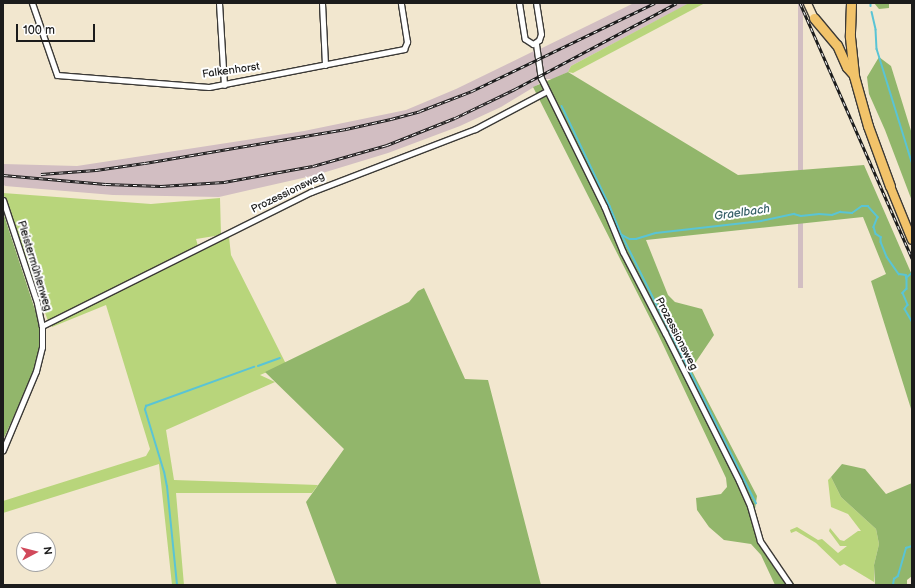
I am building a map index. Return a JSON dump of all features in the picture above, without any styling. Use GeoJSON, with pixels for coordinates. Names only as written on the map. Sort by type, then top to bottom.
{"type":"FeatureCollection","features":[{"type":"Feature","properties":{"kind":"highway"},"geometry":{"type":"LineString","coordinates":[[850,8],[854,76],[868,126],[890,186]]}},
{"type":"Feature","properties":{"kind":"highway"},"geometry":{"type":"LineString","coordinates":[[814,18],[837,45],[847,67],[854,76]]}},
{"type":"Feature","properties":{"kind":"main road"},"geometry":{"type":"LineString","coordinates":[[807,3],[814,18]]}},
{"type":"Feature","properties":{"kind":"main road"},"geometry":{"type":"LineString","coordinates":[[890,186],[912,240]]}},
{"type":"Feature","properties":{"kind":"street","name":"Falkenhorst"},"geometry":{"type":"LineString","coordinates":[[32,3],[57,75],[209,87],[325,66],[405,48],[407,42],[401,3]]}},
{"type":"Feature","properties":{"kind":"street"},"geometry":{"type":"LineString","coordinates":[[219,3],[224,85]]}},
{"type":"Feature","properties":{"kind":"street"},"geometry":{"type":"LineString","coordinates":[[322,3],[325,66]]}},
{"type":"Feature","properties":{"kind":"street"},"geometry":{"type":"LineString","coordinates":[[519,3],[525,40],[530,44],[536,44]]}},
{"type":"Feature","properties":{"kind":"street","name":"Prozessionsweg"},"geometry":{"type":"LineString","coordinates":[[536,3],[542,31],[541,37],[536,44],[542,78],[547,91],[604,206],[633,274],[665,333],[739,481],[750,506],[760,541],[790,585]]}},
{"type":"Feature","properties":{"kind":"street","name":"Prozessionsweg"},"geometry":{"type":"LineString","coordinates":[[42,326],[311,192],[475,129],[547,91]]}},
{"type":"Feature","properties":{"kind":"street","name":"Pleistermühlenweg"},"geometry":{"type":"LineString","coordinates":[[3,200],[37,303],[42,326],[42,347],[36,371],[3,450]]}},
{"type":"Feature","properties":{"kind":"shaded area"},"geometry":{"type":"Polygon","coordinates":[[[634,3],[690,3],[571,66],[568,72],[553,79],[545,79],[540,49],[634,3]]]}},
{"type":"Feature","properties":{"kind":"shaded area"},"geometry":{"type":"Polygon","coordinates":[[[798,3],[803,3],[803,288],[798,288],[798,3]]]}},
{"type":"Feature","properties":{"kind":"shaded area"},"geometry":{"type":"Polygon","coordinates":[[[534,51],[539,84],[501,107],[460,126],[388,153],[316,175],[219,197],[113,195],[5,186],[3,184],[3,164],[77,166],[304,131],[406,110],[456,89],[534,51]]]}},
{"type":"Feature","properties":{"kind":"green space"},"geometry":{"type":"Polygon","coordinates":[[[689,3],[705,3],[573,73],[568,72],[571,66],[689,3]]]}},
{"type":"Feature","properties":{"kind":"green space"},"geometry":{"type":"Polygon","coordinates":[[[874,3],[889,3],[889,8],[879,9],[874,3]]]}},
{"type":"Feature","properties":{"kind":"green space"},"geometry":{"type":"Polygon","coordinates":[[[879,57],[891,66],[912,134],[912,201],[885,130],[869,94],[867,77],[879,57]]]}},
{"type":"Feature","properties":{"kind":"green space"},"geometry":{"type":"Polygon","coordinates":[[[568,72],[738,175],[864,165],[912,275],[912,412],[871,281],[886,274],[863,217],[646,240],[668,295],[675,302],[702,309],[714,335],[691,369],[757,496],[755,509],[764,544],[795,585],[775,585],[761,555],[751,544],[724,540],[709,527],[697,510],[696,498],[721,494],[727,487],[726,478],[658,334],[533,87],[568,72]]]}},
{"type":"Feature","properties":{"kind":"green space"},"geometry":{"type":"Polygon","coordinates":[[[3,193],[151,204],[220,198],[221,235],[196,239],[198,246],[48,321],[3,193]]]}},
{"type":"Feature","properties":{"kind":"green space"},"geometry":{"type":"Polygon","coordinates":[[[3,212],[40,325],[41,345],[36,368],[3,440],[3,212]]]}},
{"type":"Feature","properties":{"kind":"green space"},"geometry":{"type":"Polygon","coordinates":[[[229,237],[231,255],[286,364],[260,375],[275,382],[166,430],[174,480],[318,485],[312,493],[176,493],[184,585],[172,585],[159,464],[3,513],[3,501],[146,456],[150,449],[106,305],[52,327],[50,324],[229,237]]]}},
{"type":"Feature","properties":{"kind":"green space"},"geometry":{"type":"Polygon","coordinates":[[[424,288],[465,379],[488,380],[541,585],[337,585],[306,502],[344,449],[265,372],[409,302],[418,291],[424,288]]]}},
{"type":"Feature","properties":{"kind":"green space"},"geometry":{"type":"Polygon","coordinates":[[[842,464],[865,469],[886,494],[912,483],[912,576],[907,580],[907,585],[875,585],[874,565],[879,544],[876,529],[841,497],[831,477],[842,464]]]}},
{"type":"Feature","properties":{"kind":"green space"},"geometry":{"type":"Polygon","coordinates":[[[831,477],[841,497],[876,529],[879,544],[874,565],[874,582],[844,564],[840,566],[816,543],[796,531],[791,533],[790,530],[797,527],[818,540],[822,539],[838,553],[847,546],[840,546],[829,531],[830,528],[840,540],[844,541],[858,531],[861,531],[848,514],[831,507],[828,480],[831,477]]]}},
{"type":"Feature","properties":{"kind":"waterway"},"geometry":{"type":"LineString","coordinates":[[872,12],[876,30],[877,49],[912,162]]}},
{"type":"Feature","properties":{"kind":"waterway"},"geometry":{"type":"LineString","coordinates":[[562,106],[610,206],[622,235],[756,503]]}},
{"type":"Feature","properties":{"kind":"waterway","name":"Graelbach"},"geometry":{"type":"LineString","coordinates":[[622,235],[630,239],[636,239],[656,233],[761,221],[794,214],[801,216],[819,214],[832,215],[840,212],[852,213],[862,206],[868,206],[878,217],[874,227],[876,234],[881,237],[881,242],[887,257],[899,274],[906,275],[907,289],[903,293],[908,305],[905,309],[912,321]]}},
{"type":"Feature","properties":{"kind":"waterway","name":"Graelbach"},"geometry":{"type":"LineString","coordinates":[[906,278],[912,273]]}},
{"type":"Feature","properties":{"kind":"waterway"},"geometry":{"type":"LineString","coordinates":[[258,366],[280,358]]}},
{"type":"Feature","properties":{"kind":"waterway"},"geometry":{"type":"LineString","coordinates":[[177,585],[167,487],[164,472],[145,410],[146,406],[254,367]]}},
{"type":"Feature","properties":{"kind":"waterway","name":"Graelbach"},"geometry":{"type":"LineString","coordinates":[[893,585],[894,579],[898,576],[906,548],[912,546]]}},
{"type":"Feature","properties":{"kind":"railway"},"geometry":{"type":"LineString","coordinates":[[41,174],[96,170],[145,163],[346,129],[420,111],[472,91],[655,3]]}},
{"type":"Feature","properties":{"kind":"railway"},"geometry":{"type":"LineString","coordinates":[[3,175],[106,184],[161,186],[224,182],[313,166],[387,145],[455,118],[515,89],[677,3]]}},
{"type":"Feature","properties":{"kind":"railway"},"geometry":{"type":"LineString","coordinates":[[800,3],[912,258]]}}]}
